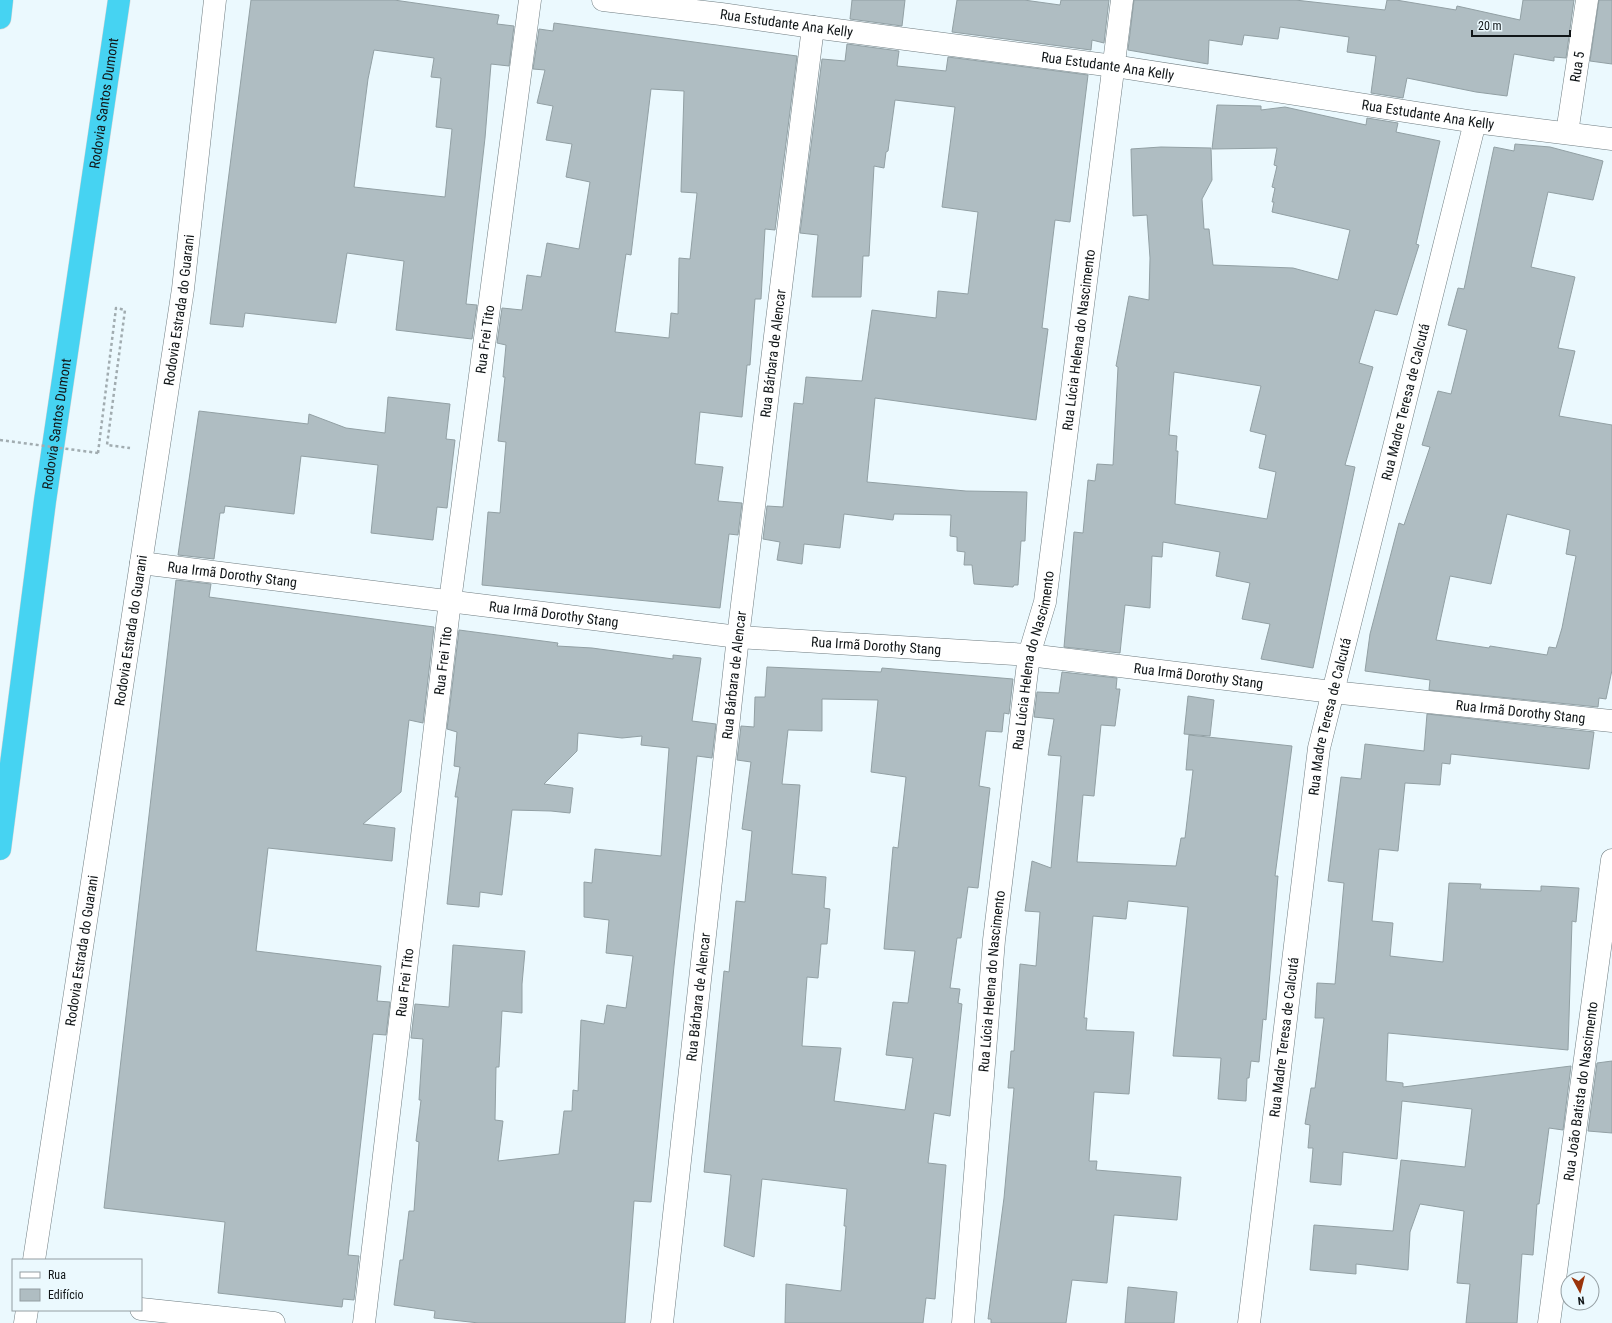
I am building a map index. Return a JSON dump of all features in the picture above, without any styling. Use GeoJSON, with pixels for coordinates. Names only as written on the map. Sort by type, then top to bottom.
{"type":"FeatureCollection","features":[{"type":"Feature","properties":{"kind":"highway"},"geometry":{"type":"LineString","coordinates":[[0,18],[2,0]]}},
{"type":"Feature","properties":{"kind":"highway","name":"Rodovia Santos Dumont"},"geometry":{"type":"LineString","coordinates":[[0,849],[45,501],[119,0]]}},
{"type":"Feature","properties":{"kind":"street","name":"Rodovia Estrada do Guarani"},"geometry":{"type":"LineString","coordinates":[[34,1259],[183,288],[215,0]]}},
{"type":"Feature","properties":{"kind":"street","name":"Rua Frei Tito"},"geometry":{"type":"LineString","coordinates":[[364,1323],[450,600],[530,0]]}},
{"type":"Feature","properties":{"kind":"street","name":"Rua Estudante Ana Kelly"},"geometry":{"type":"LineString","coordinates":[[602,0],[722,7],[813,28],[1114,66],[1475,122],[1612,139]]}},
{"type":"Feature","properties":{"kind":"street","name":"Rua Lúcia Helena do Nascimento"},"geometry":{"type":"LineString","coordinates":[[963,1323],[994,940],[1029,655],[1045,602],[1122,0]]}},
{"type":"Feature","properties":{"kind":"street","name":"Rua 5"},"geometry":{"type":"LineString","coordinates":[[1567,133],[1587,0]]}},
{"type":"Feature","properties":{"kind":"street","name":"Rua Bárbara de Alencar"},"geometry":{"type":"LineString","coordinates":[[662,1323],[738,637],[813,28]]}},
{"type":"Feature","properties":{"kind":"street","name":"Rua Madre Teresa de Calcutá"},"geometry":{"type":"LineString","coordinates":[[1249,1323],[1319,748],[1428,316],[1475,122]]}},
{"type":"Feature","properties":{"kind":"street","name":"Rua Irmã Dorothy Stang"},"geometry":{"type":"LineString","coordinates":[[141,563],[450,600],[738,637],[1029,655],[1332,692],[1612,721]]}},
{"type":"Feature","properties":{"kind":"street","name":"Rua João Batista do Nascimento"},"geometry":{"type":"LineString","coordinates":[[1549,1323],[1612,860]]}},
{"type":"Feature","properties":{"kind":"street"},"geometry":{"type":"LineString","coordinates":[[142,1308],[274,1323]]}},
{"type":"Feature","properties":{"kind":"street"},"geometry":{"type":"LineString","coordinates":[[25,1323],[27,1311]]}},
{"type":"Feature","properties":{"kind":"path"},"geometry":{"type":"LineString","coordinates":[[0,440],[98,453],[116,308],[125,310],[107,445],[158,452]]}},
{"type":"Feature","properties":{"kind":"building"},"geometry":{"type":"Polygon","coordinates":[[[251,0],[394,0],[499,15],[497,24],[514,26],[509,66],[491,64],[485,138],[466,304],[477,305],[472,339],[396,330],[404,261],[347,253],[336,323],[245,313],[243,327],[210,324],[251,0]],[[374,50],[368,79],[354,187],[445,197],[452,129],[436,127],[441,78],[431,77],[434,58],[374,50]]]}},
{"type":"Feature","properties":{"kind":"building"},"geometry":{"type":"Polygon","coordinates":[[[852,0],[905,0],[902,26],[850,19],[852,0]]]}},
{"type":"Feature","properties":{"kind":"building"},"geometry":{"type":"Polygon","coordinates":[[[957,0],[1024,0],[1060,5],[1061,0],[1109,0],[1104,43],[1092,40],[1091,50],[952,32],[957,0]]]}},
{"type":"Feature","properties":{"kind":"building"},"geometry":{"type":"Polygon","coordinates":[[[1134,0],[1295,0],[1385,10],[1387,0],[1396,0],[1456,10],[1457,6],[1520,20],[1523,0],[1574,0],[1566,58],[1554,57],[1554,61],[1514,54],[1507,96],[1476,92],[1407,78],[1403,98],[1371,93],[1376,56],[1347,52],[1349,37],[1280,27],[1278,39],[1244,35],[1242,45],[1209,40],[1208,64],[1128,50],[1134,0]]]}},
{"type":"Feature","properties":{"kind":"building"},"geometry":{"type":"Polygon","coordinates":[[[1599,0],[1612,0],[1612,64],[1590,61],[1599,0]]]}},
{"type":"Feature","properties":{"kind":"building"},"geometry":{"type":"Polygon","coordinates":[[[554,23],[797,56],[775,230],[765,229],[761,299],[755,299],[750,365],[747,365],[742,417],[700,412],[695,464],[723,467],[718,501],[742,503],[738,535],[729,534],[720,608],[482,585],[488,512],[500,513],[506,442],[498,441],[505,377],[503,377],[506,345],[497,343],[502,308],[522,310],[527,275],[541,277],[547,243],[579,249],[590,182],[566,177],[572,144],[546,140],[553,106],[537,103],[545,70],[533,69],[539,29],[553,31],[554,23]],[[651,89],[631,255],[626,254],[615,332],[669,338],[671,313],[678,314],[679,258],[690,259],[697,193],[681,192],[684,91],[651,89]]]}},
{"type":"Feature","properties":{"kind":"building"},"geometry":{"type":"Polygon","coordinates":[[[847,44],[899,51],[897,66],[946,71],[948,57],[1088,75],[1070,222],[1055,220],[1042,328],[1048,329],[1036,420],[875,398],[867,482],[966,491],[1027,492],[1025,541],[1021,541],[1018,585],[1014,585],[1013,587],[974,584],[972,565],[964,565],[965,552],[957,551],[957,537],[950,536],[951,515],[894,514],[893,520],[844,514],[840,548],[804,544],[802,564],[777,560],[780,542],[763,539],[767,506],[783,507],[794,403],[803,404],[806,377],[862,381],[872,310],[936,318],[938,291],[968,294],[978,212],[942,207],[955,107],[895,100],[888,151],[886,152],[884,168],[874,166],[869,256],[863,256],[861,297],[812,297],[818,235],[800,233],[822,59],[845,61],[847,44]]]}},
{"type":"Feature","properties":{"kind":"building"},"geometry":{"type":"Polygon","coordinates":[[[1217,105],[1261,106],[1261,110],[1285,107],[1366,125],[1367,118],[1398,123],[1396,132],[1440,141],[1416,244],[1419,245],[1397,315],[1375,310],[1359,363],[1373,367],[1345,465],[1355,467],[1313,668],[1261,659],[1270,624],[1242,619],[1250,583],[1216,576],[1220,552],[1163,542],[1162,557],[1152,556],[1150,608],[1125,605],[1120,653],[1064,647],[1074,532],[1083,533],[1088,480],[1095,481],[1097,464],[1113,465],[1118,367],[1116,366],[1129,296],[1149,300],[1150,258],[1147,215],[1133,216],[1131,149],[1161,147],[1211,148],[1212,180],[1202,199],[1204,229],[1209,229],[1213,265],[1293,268],[1338,280],[1350,230],[1272,212],[1274,202],[1272,202],[1275,188],[1272,187],[1277,166],[1274,165],[1277,148],[1212,149],[1217,105]],[[1174,372],[1169,435],[1177,436],[1176,451],[1178,451],[1175,504],[1267,519],[1276,472],[1259,468],[1266,435],[1250,431],[1261,386],[1174,372]]]}},
{"type":"Feature","properties":{"kind":"building"},"geometry":{"type":"Polygon","coordinates":[[[1515,144],[1550,147],[1603,161],[1593,200],[1548,192],[1531,267],[1575,277],[1558,348],[1575,351],[1559,416],[1612,425],[1612,670],[1606,699],[1599,698],[1598,707],[1429,690],[1430,680],[1365,671],[1370,634],[1399,523],[1404,525],[1430,447],[1422,445],[1438,391],[1451,394],[1467,330],[1448,325],[1458,288],[1464,289],[1494,147],[1514,151],[1515,144]],[[1507,514],[1491,584],[1450,576],[1436,640],[1489,648],[1490,646],[1547,655],[1549,647],[1556,648],[1562,628],[1576,556],[1566,554],[1570,530],[1507,514]]]}},
{"type":"Feature","properties":{"kind":"building"},"geometry":{"type":"Polygon","coordinates":[[[388,397],[450,404],[446,439],[455,440],[447,508],[437,507],[433,540],[371,533],[378,465],[301,456],[294,514],[225,506],[224,513],[220,513],[214,559],[178,555],[199,411],[308,424],[309,414],[346,428],[385,433],[388,397]]]}},
{"type":"Feature","properties":{"kind":"building"},"geometry":{"type":"Polygon","coordinates":[[[176,580],[211,584],[209,597],[434,627],[423,723],[409,720],[401,792],[363,824],[395,828],[392,861],[268,848],[256,951],[381,966],[377,1001],[390,1002],[386,1035],[373,1034],[348,1255],[359,1256],[354,1300],[343,1299],[342,1307],[218,1293],[225,1222],[104,1208],[176,580]]]}},
{"type":"Feature","properties":{"kind":"building"},"geometry":{"type":"Polygon","coordinates":[[[459,630],[558,643],[557,646],[592,648],[673,659],[673,655],[701,658],[692,721],[716,724],[712,758],[697,756],[674,966],[651,1202],[634,1201],[625,1323],[479,1323],[434,1318],[435,1311],[394,1305],[400,1260],[403,1260],[409,1211],[414,1211],[419,1142],[416,1141],[421,1100],[419,1100],[423,1039],[411,1038],[415,1004],[449,1007],[453,945],[525,951],[522,984],[522,1013],[502,1011],[499,1067],[496,1067],[495,1120],[503,1121],[498,1161],[559,1154],[564,1111],[572,1111],[573,1090],[578,1091],[581,1020],[604,1024],[607,1005],[626,1008],[633,956],[606,953],[609,920],[584,917],[584,882],[592,883],[595,849],[661,856],[669,748],[641,745],[642,736],[622,738],[578,733],[577,751],[544,784],[573,788],[570,813],[512,810],[502,895],[480,892],[479,907],[447,904],[458,797],[455,797],[460,767],[454,766],[457,732],[447,729],[459,630]]]}},
{"type":"Feature","properties":{"kind":"building"},"geometry":{"type":"Polygon","coordinates":[[[767,667],[881,672],[882,668],[1013,679],[1009,714],[1004,713],[1002,732],[986,731],[979,786],[990,788],[978,888],[968,887],[961,938],[957,938],[950,988],[960,989],[958,1003],[962,1004],[950,1116],[934,1113],[928,1163],[946,1165],[935,1299],[926,1298],[923,1323],[785,1323],[786,1284],[841,1291],[847,1189],[762,1179],[754,1257],[724,1246],[731,1175],[704,1172],[724,971],[729,972],[736,901],[745,902],[752,831],[742,829],[751,762],[737,760],[741,726],[754,727],[755,697],[765,697],[767,667]],[[822,699],[822,731],[788,730],[782,784],[800,785],[792,874],[826,877],[824,908],[830,909],[827,944],[821,944],[818,978],[807,977],[802,1046],[841,1048],[834,1101],[905,1110],[913,1058],[886,1055],[893,1002],[908,1003],[915,951],[884,949],[893,847],[898,848],[906,777],[871,772],[878,700],[822,699]]]}},
{"type":"Feature","properties":{"kind":"building"},"geometry":{"type":"Polygon","coordinates":[[[1062,672],[1117,678],[1116,689],[1120,689],[1115,726],[1101,725],[1094,796],[1083,795],[1077,862],[1176,866],[1181,838],[1185,838],[1193,770],[1186,770],[1189,735],[1292,746],[1275,876],[1278,876],[1266,1020],[1263,1019],[1259,1062],[1251,1061],[1249,1078],[1247,1078],[1246,1101],[1218,1099],[1221,1058],[1173,1056],[1188,907],[1128,901],[1126,919],[1093,916],[1084,1018],[1087,1018],[1086,1030],[1134,1032],[1129,1094],[1094,1092],[1089,1161],[1097,1161],[1096,1170],[1181,1177],[1177,1220],[1114,1215],[1107,1283],[1072,1280],[1066,1323],[991,1323],[991,1319],[988,1319],[1004,1198],[1014,1088],[1008,1088],[1011,1051],[1014,1051],[1020,964],[1036,966],[1040,912],[1025,911],[1032,861],[1051,868],[1061,756],[1048,755],[1054,719],[1034,717],[1037,692],[1059,693],[1062,672]]]}},
{"type":"Feature","properties":{"kind":"building"},"geometry":{"type":"Polygon","coordinates":[[[1188,696],[1214,700],[1210,736],[1184,734],[1188,696]]]}},
{"type":"Feature","properties":{"kind":"building"},"geometry":{"type":"Polygon","coordinates":[[[1427,714],[1594,732],[1589,769],[1451,754],[1450,764],[1442,763],[1440,785],[1405,783],[1398,851],[1379,849],[1372,921],[1393,923],[1390,956],[1443,962],[1449,883],[1481,884],[1480,889],[1541,891],[1541,886],[1579,888],[1576,922],[1572,921],[1568,1050],[1388,1033],[1386,1081],[1403,1083],[1403,1087],[1571,1066],[1563,1130],[1549,1128],[1539,1204],[1537,1204],[1533,1255],[1522,1254],[1517,1323],[1466,1323],[1470,1284],[1457,1283],[1464,1211],[1420,1204],[1410,1232],[1408,1270],[1356,1264],[1356,1274],[1310,1270],[1314,1225],[1393,1231],[1401,1160],[1465,1167],[1472,1109],[1402,1101],[1397,1159],[1343,1152],[1341,1185],[1310,1182],[1313,1148],[1308,1148],[1310,1125],[1305,1124],[1311,1088],[1315,1088],[1324,1018],[1315,1018],[1317,983],[1335,984],[1344,883],[1328,881],[1341,777],[1361,779],[1365,744],[1424,751],[1427,714]]]}},
{"type":"Feature","properties":{"kind":"building"},"geometry":{"type":"Polygon","coordinates":[[[1612,1061],[1612,1133],[1588,1131],[1597,1063],[1612,1061]]]}},
{"type":"Feature","properties":{"kind":"building"},"geometry":{"type":"Polygon","coordinates":[[[1128,1287],[1177,1292],[1174,1323],[1125,1323],[1128,1287]]]}}]}
